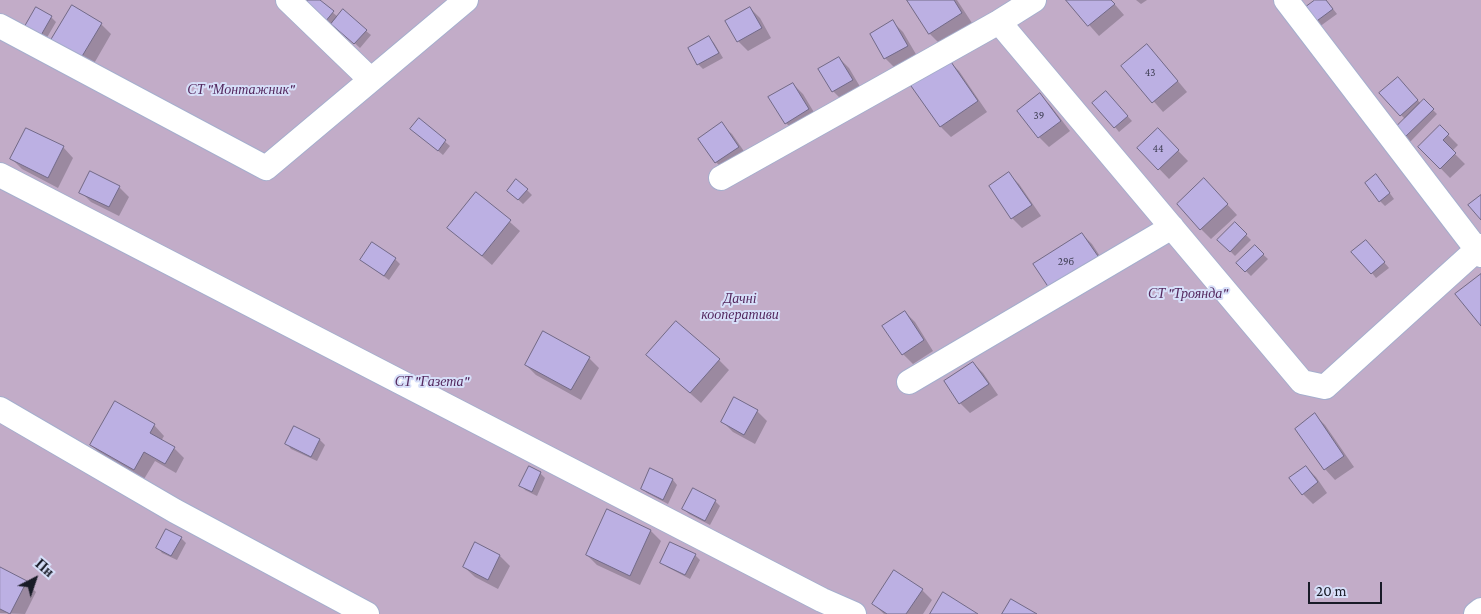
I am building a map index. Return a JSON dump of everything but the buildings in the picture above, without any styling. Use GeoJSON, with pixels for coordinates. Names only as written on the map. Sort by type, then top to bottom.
{"type":"FeatureCollection","features":[{"type":"Feature","properties":{"kind":"street"},"geometry":{"type":"LineString","coordinates":[[288,0],[371,80]]}},
{"type":"Feature","properties":{"kind":"street"},"geometry":{"type":"LineString","coordinates":[[0,26],[266,168],[466,0]]}},
{"type":"Feature","properties":{"kind":"street"},"geometry":{"type":"LineString","coordinates":[[721,178],[1000,22],[1034,0]]}},
{"type":"Feature","properties":{"kind":"street"},"geometry":{"type":"LineString","coordinates":[[1000,22],[1302,382],[1325,387],[1480,250],[1286,0]]}},
{"type":"Feature","properties":{"kind":"street"},"geometry":{"type":"LineString","coordinates":[[0,175],[822,600],[854,614]]}},
{"type":"Feature","properties":{"kind":"street"},"geometry":{"type":"LineString","coordinates":[[909,382],[1172,226]]}},
{"type":"Feature","properties":{"kind":"street"},"geometry":{"type":"LineString","coordinates":[[0,409],[175,511],[367,614]]}},
{"type":"Feature","properties":{"kind":"green space","name":"Дачні кооперативи"},"geometry":{"type":"Polygon","coordinates":[[[0,0],[1481,0],[1481,614],[0,614],[0,0]]]}},
{"type":"Feature","properties":{"kind":"park label","name":"СТ \"Монтажник\""},"geometry":{"type":"Point","coordinates":[241,90]}},
{"type":"Feature","properties":{"kind":"park label","name":"СТ \"Троянда\""},"geometry":{"type":"Point","coordinates":[1188,294]}},
{"type":"Feature","properties":{"kind":"park label","name":"СТ \"Газета\""},"geometry":{"type":"Point","coordinates":[432,382]}}]}
